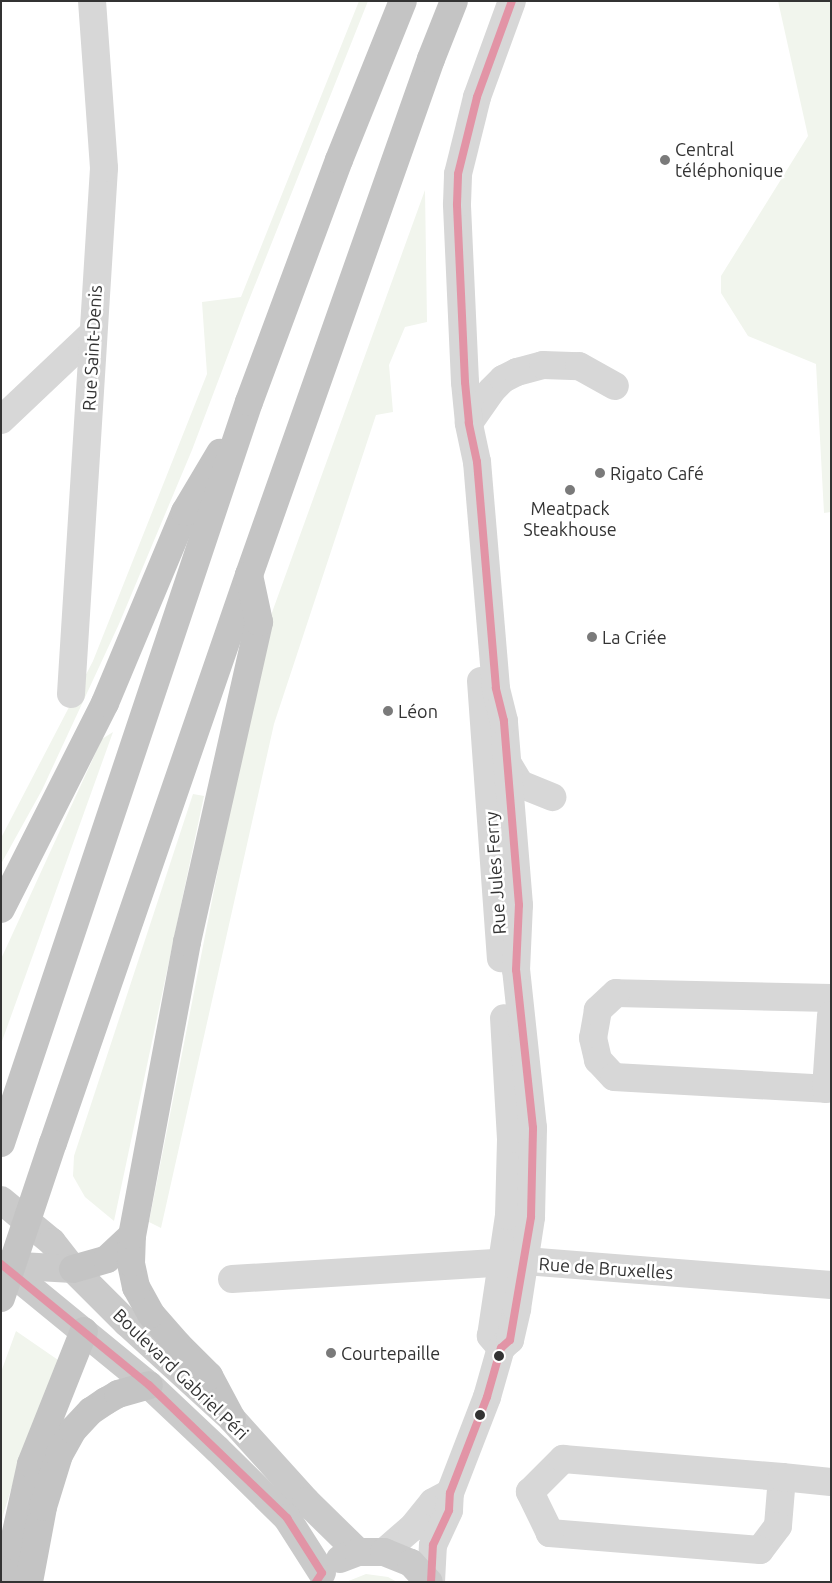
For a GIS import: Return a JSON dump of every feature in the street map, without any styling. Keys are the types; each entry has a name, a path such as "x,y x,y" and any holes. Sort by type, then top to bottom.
{"highway":[{"path":"1,1143 249,402 339,160 403,1"},
{"path":"1,1298 249,575 431,59 454,1"},
{"path":"3,909 105,703 185,512 249,402"},
{"path":"232,1419 209,1376 156,1320 139,1294 131,1263 132,1236 188,942 259,622 249,575"},
{"path":"73,1269 107,1259 132,1236"},
{"path":"9,1582 13,1546 31,1464 84,1331"},
{"path":"29,1582 43,1507 58,1455 73,1430 91,1411 106,1401 118,1394 149,1385"}],"main road":[{"name":"Boulevard Gabriel Péri","path":"1,1200 52,1242 73,1269 127,1323 232,1419 306,1501 371,1552"},
{"name":"Boulevard Gabriel Péri","path":"2,1265 149,1385 287,1518 319,1577"},
{"path":"2,1265 73,1269 84,1331"},
{"path":"319,1577 338,1560 371,1552 411,1563 430,1582"}],"street":[{"name":"Rue Saint-Denis","path":"71,694 87,464 92,334 104,168 92,1"},
{"name":"Rue Jules Ferry","path":"512,1 477,97 458,174 458,235 469,423 477,462 486,588 496,688 504,722 513,821 519,905 516,970 533,1128 531,1217 514,1262"},
{"path":"1,420 92,334"},
{"path":"469,423 491,391 503,379 517,372 543,365 579,366 615,386"},
{"name":"Rue Jules Ferry","path":"430,1582 433,1545 449,1510 450,1493 487,1397 501,1348 510,1340 514,1262 509,1216 511,1139 498,897 464,463 469,423"},
{"path":"508,764 520,784 553,797 517,806 513,821"},
{"path":"831,998 616,993 598,1010 593,1038 598,1060 614,1077 828,1090 831,1015"},
{"name":"Rue de Bruxelles","path":"232,1279 514,1262 831,1285"},
{"path":"782,1477 778,1526 760,1550 550,1533 530,1492 563,1459 782,1477 831,1482"},
{"path":"371,1552 412,1528 433,1502 450,1493"}],"shaded area":[{"path":"359,1 368,1 245,310 192,450 119,624 42,790 1,864 1,838 93,661 207,374 202,302 241,297"},
{"path":"778,1 831,1 831,512 824,513 816,364 748,336 721,293 721,276 808,136"},
{"path":"425,190 427,322 405,327 389,365 393,412 376,415 274,724 161,1228 149,1222 251,701 270,618"},
{"path":"113,732 1,1044 1,959 102,739"},
{"path":"193,794 204,796 114,1221 85,1197 73,1176 74,1156"},
{"path":"16,1331 61,1362 26,1442 3,1515 1,1529 1,1372"},
{"path":"366,1574 388,1577 397,1582 346,1582"}],"transit line":[{"path":"431,1582 433,1545 449,1510 450,1493 487,1397 501,1348 510,1340 531,1217 533,1128 516,970 519,905 504,721 496,688 477,462 469,423 465,382 457,204 458,174 477,97 512,1"},
{"path":"1,1264 149,1385 287,1518 322,1573 316,1582"}],"place":[{"name":"Central téléphonique","path":"665,160"},
{"name":"Rigato Café","path":"600,473"},
{"name":"Meatpack Steakhouse","path":"570,490"},
{"name":"La Criée","path":"592,637"},
{"name":"Léon","path":"388,711"},
{"name":"Courtepaille","path":"331,1353"}]}
